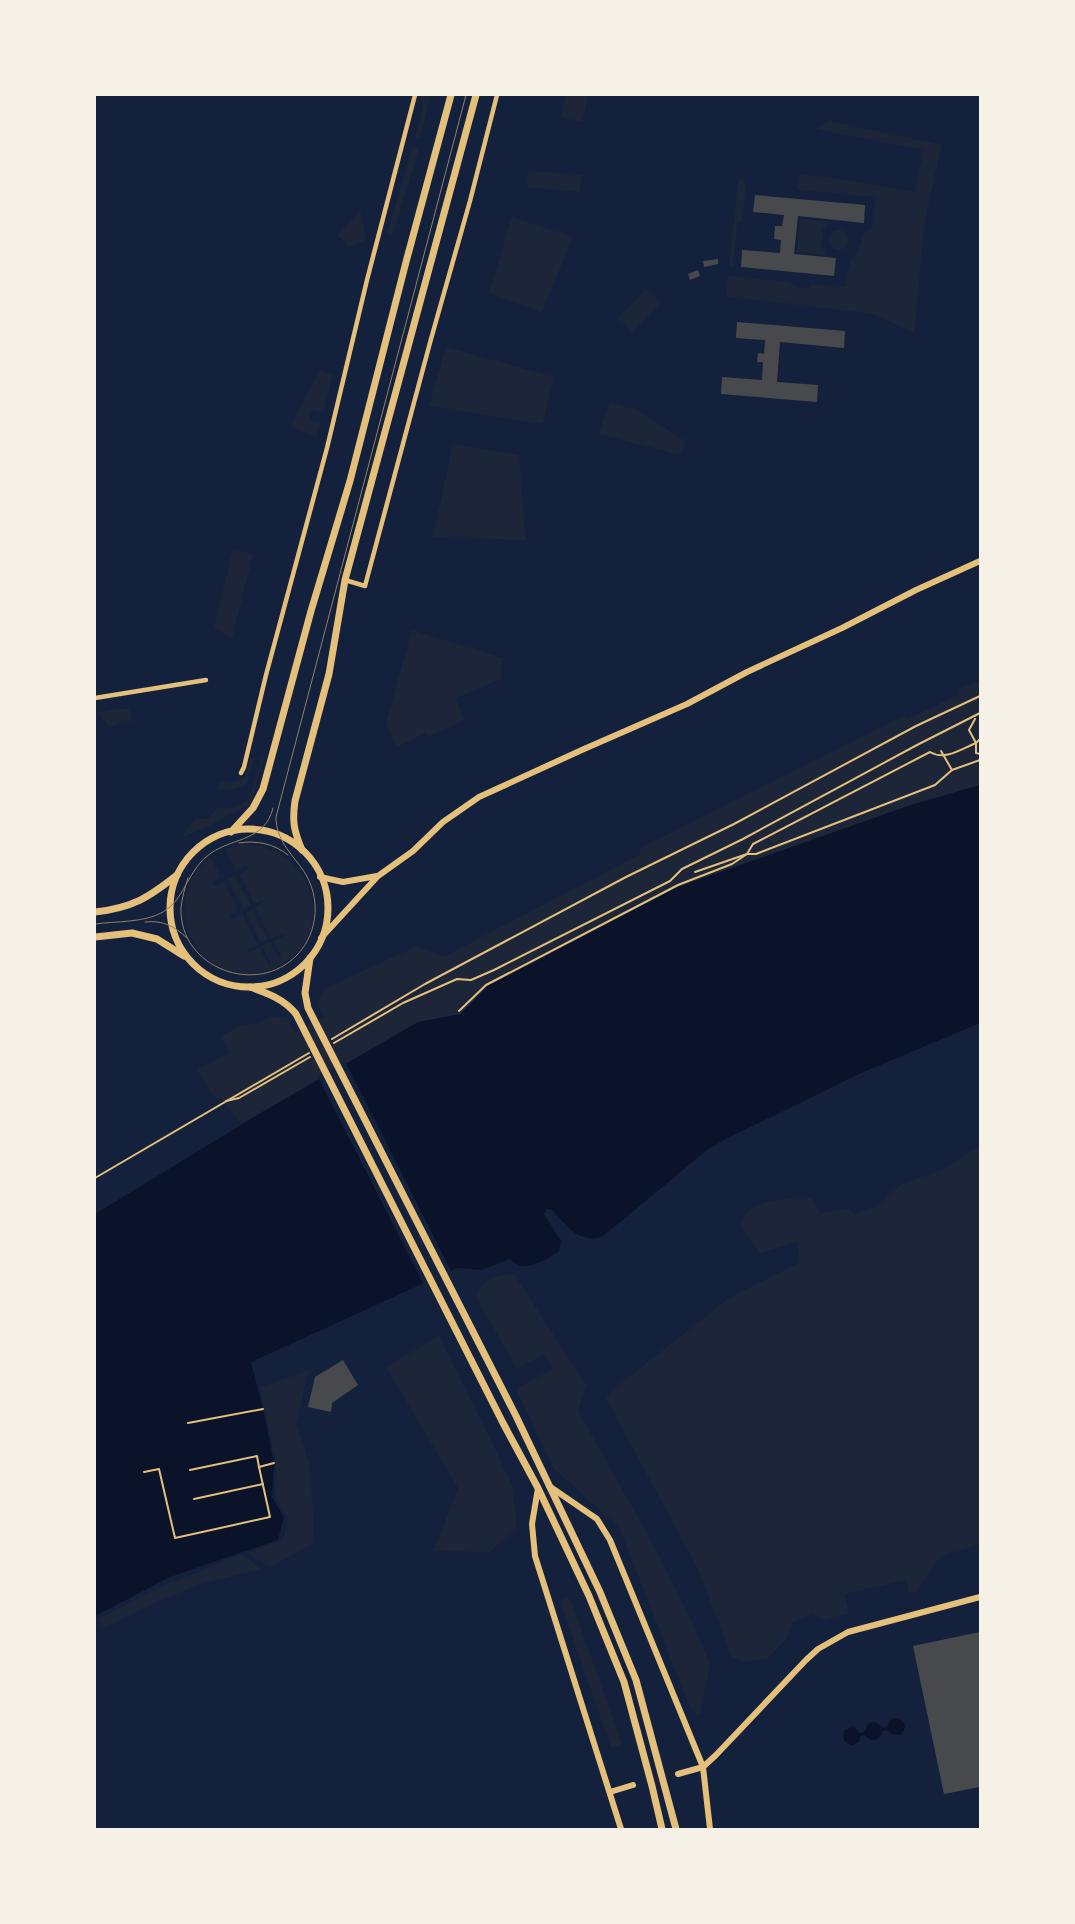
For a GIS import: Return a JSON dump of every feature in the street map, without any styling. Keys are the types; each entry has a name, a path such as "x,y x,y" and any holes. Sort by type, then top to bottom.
{"highway":[{"path":"231,832 253,808 263,789 311,611 350,481 451,95"},
{"path":"250,987 277,982 289,976 310,958 321,938 326,921 327,903 320,877 302,850 294,832 295,801 329,674 345,580 476,95"},
{"path":"302,850 269,832 256,830 231,832 206,842 194,851 177,875 171,896 170,918 176,939 194,966 216,980 268,993 289,1005 296,1014 503,1423 538,1488 589,1596 624,1682 662,1829"},
{"path":"95,912 118,910 137,903 156,892 177,875"},
{"path":"95,936 132,933 157,939 187,957"},
{"path":"310,958 305,993 308,1008 516,1416 600,1592 636,1680 676,1829"}],"main road":[{"path":"321,938 378,876 413,851 443,822 479,797 584,748 687,704 747,672 842,628 980,560"},
{"path":"320,877 343,882 378,876"},
{"path":"548,1486 597,1519 606,1532 703,1767 710,1829"},
{"path":"538,1488 532,1524 535,1556 621,1829"},
{"path":"678,1774 703,1767 818,1649 848,1632 980,1597"},
{"path":"610,1792 633,1785"}],"street":[{"path":"241,774 327,448 367,280 415,95"},
{"path":"345,580 366,586 498,95"},
{"path":"95,698 206,680"}],"path":[{"path":"425,984 904,733 980,696"},
{"path":"328,1046 403,1003 457,979 471,980 494,970 670,881 682,869 743,839 980,713"},
{"path":"975,720 970,730 976,743 976,752 980,754"},
{"path":"458,1011 486,985 678,885 732,864 747,854 753,844 930,752 936,756 944,756 976,743 980,739 980,733"},
{"path":"942,751 952,770"},
{"path":"695,872 747,854 756,854 935,785 952,770 980,760"},
{"path":"95,1178 216,1106 239,1098 311,1056"},
{"path":"188,1423 263,1409"},
{"path":"144,1472 159,1469 175,1538 270,1516 257,1456 190,1470"},
{"path":"259,1467 274,1464"},
{"path":"194,1498 262,1484"}],"shaded area":[{"path":"421,95 431,95 420,138 415,137 423,107"},
{"path":"566,95 588,95 582,122 560,117"},
{"path":"829,121 942,145 925,219 914,333 873,314 726,296 728,276 790,282 794,287 807,289 812,284 845,287 850,259 858,252 864,232 872,227 876,197 797,190 798,174 915,192 923,150 816,129"},
{"path":"413,146 419,148 393,234 387,233"},
{"path":"528,171 582,175 580,192 527,187"},
{"path":"743,178 746,184 742,221 737,223 733,266 729,266 738,181"},
{"path":"360,210 366,240 348,247 338,235"},
{"path":"512,217 573,237 542,312 489,293"},
{"path":"800,219 830,222 823,228 821,247 827,255 797,252"},
{"path":"839,230 846,233 849,240 846,247 839,250 832,247 829,240 832,233"},
{"path":"646,289 661,303 632,332 617,318"},
{"path":"446,347 554,377 543,424 429,406"},
{"path":"320,370 333,374 323,413 312,410 309,420 320,422 316,437 290,426"},
{"path":"610,402 639,411 685,441 681,455 598,434"},
{"path":"453,444 519,455 526,540 433,537"},
{"path":"233,549 253,554 232,638 214,628"},
{"path":"412,630 502,658 501,679 456,698 464,720 428,737 426,733 397,747 386,723"},
{"path":"980,681 980,785 911,805 678,887 489,986 461,1014 418,1022 241,1124 222,1099 213,1096 197,1070 229,1053 221,1036 241,1025 258,1023 273,1016 287,1018 295,1033 324,1017 318,1004 324,989 417,946 443,957 639,855 641,848 905,715 907,719 960,694 958,689"},
{"path":"115,709 129,709 132,721 122,722 110,728 98,713"},
{"path":"264,756 250,804 209,826 181,838 195,819 207,819 218,807 229,808 238,806 245,801 253,786 261,758"},
{"path":"251,758 255,759 246,785 229,790 216,789 221,781 234,782 244,778"},
{"path":"980,785 980,1023 859,1074 726,1139 707,1150 602,1237 586,1238 579,1235 568,1227 552,1210 547,1209 544,1214 561,1241 559,1251 546,1259 525,1266 517,1265 510,1259 482,1270 457,1268 251,1362 274,1463 272,1497 284,1517 278,1540 170,1577 95,1616 95,1214 254,1117 418,1022 461,1014 488,986 678,887 911,805"},
{"path":"244,844 270,849 290,861 304,877 312,897 313,918 307,938 293,956 272,969 247,974 225,970 207,959 193,942 186,922 185,900 193,877 210,856 221,877 212,882 214,886 224,882 238,910 230,915 232,919 242,914 258,945 247,951 247,953 260,948 269,965 271,964 262,946 270,942 279,959 282,958 274,941 284,936 284,934 271,939 255,907 264,902 263,900 254,904 239,874 249,869 247,865 236,870 225,849"},
{"path":"235,875 251,905 243,909 228,879"},
{"path":"253,910 268,939 261,943 246,913"},
{"path":"980,1145 980,1544 940,1557 917,1591 908,1593 906,1580 844,1594 849,1613 824,1620 812,1613 792,1623 786,1639 767,1659 746,1662 732,1657 698,1569 606,1398 611,1391 729,1298 799,1263 797,1242 760,1253 740,1224 745,1215 752,1209 770,1201 811,1198 820,1213 849,1208 855,1214 875,1207 902,1184 944,1169"},
{"path":"514,1274 586,1385 578,1411 652,1542 692,1622 710,1664 700,1715 691,1710 619,1527 554,1469 516,1389 554,1368 544,1354 517,1369 475,1295 487,1281"},
{"path":"439,1336 512,1485 517,1527 491,1551 487,1552 434,1551 458,1488 386,1367"},
{"path":"309,1370 296,1423 309,1463 314,1521 313,1544 270,1567 247,1553 283,1540 288,1518 275,1497 276,1463 260,1387"},
{"path":"242,1554 261,1569 198,1585 101,1629 99,1618 166,1585"},
{"path":"565,1596 571,1601 622,1744 611,1748 561,1603"},
{"path":"896,1718 905,1725 903,1733 900,1735 891,1734 887,1730 883,1731 880,1737 875,1740 867,1738 865,1735 861,1736 859,1742 850,1745 844,1740 843,1734 846,1729 854,1727 860,1733 864,1732 868,1724 872,1722 878,1723 883,1728 887,1727 891,1719"}],"pier":[{"path":"345,1061 452,1273 424,1285 318,1077"}],"building":[{"path":"755,195 865,205 864,223 798,216 794,254 836,258 834,276 741,267 742,250 780,253 781,240 774,239 775,226 782,226 784,215 753,212"},
{"path":"718,259 718,264 704,267 703,261"},
{"path":"698,270 700,276 690,280 688,274"},
{"path":"737,322 845,331 844,348 780,342 777,382 818,385 817,402 721,394 722,377 762,380 763,362 757,362 758,353 764,354 765,340 736,338"},
{"path":"343,1360 358,1385 332,1403 331,1412 308,1407 315,1377"},
{"path":"980,1632 980,1787 944,1794 913,1646"}],"tram line":[{"path":"188,878 181,908 184,929 193,947 206,960 223,970 242,974 262,974 280,968 297,955 310,936 315,914 313,891 303,870 281,839 276,817 466,95"},
{"path":"95,924 139,920 163,912 177,900 203,859 220,848 256,833 269,819 273,808"},
{"path":"239,843 265,844 277,848 288,855"},
{"path":"145,922 157,922 168,925 187,938"}]}
